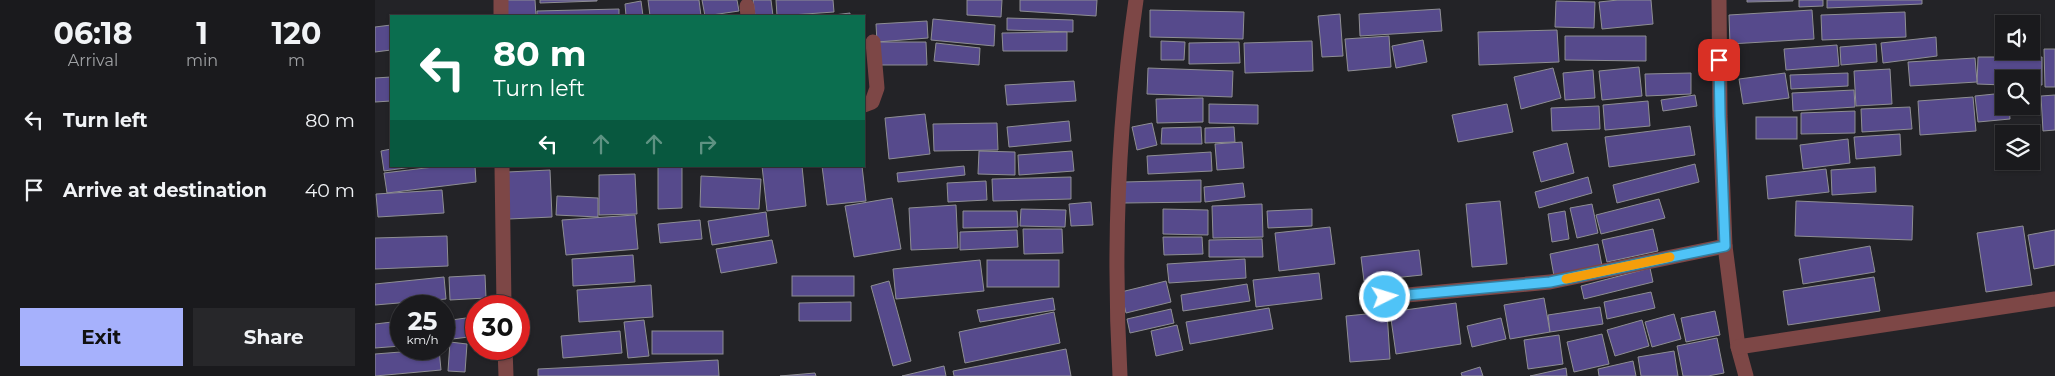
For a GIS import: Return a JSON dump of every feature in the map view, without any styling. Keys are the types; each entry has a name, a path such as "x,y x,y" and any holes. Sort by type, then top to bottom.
{"street":[{"path":"501,0 501,15"},
{"path":"1120,376 1119,175 1128,52 1136,0"},
{"path":"1719,0 1720,116 1725,246 1738,347 1745,376"},
{"path":"865,105 871,102 877,88 873,42"},
{"path":"502,167 504,295"},
{"path":"1385,297 1550,282 1725,246"},
{"path":"1738,347 2055,299"},
{"path":"505,360 506,376"}],"building":[{"path":"504,0 535,0 536,15 505,15"},
{"path":"540,0 597,0 597,1 540,3"},
{"path":"648,0 699,0 701,15 650,15"},
{"path":"702,0 737,0 739,11 705,15"},
{"path":"753,0 771,0 773,15 755,15"},
{"path":"776,0 833,0 834,12 777,15"},
{"path":"967,0 1002,0 1001,17 967,15"},
{"path":"1020,0 1097,0 1096,16 1020,11"},
{"path":"1651,0 1653,24 1602,29 1599,2"},
{"path":"1747,0 1793,0 1793,1 1747,2"},
{"path":"1799,0 1823,0 1823,6 1799,7"},
{"path":"1827,0 1922,0 1922,4 1827,8"},
{"path":"641,1 643,15 626,15 625,4"},
{"path":"1556,1 1595,2 1594,28 1555,27"},
{"path":"619,9 619,15 537,15 537,11"},
{"path":"1440,9 1442,31 1360,36 1359,14"},
{"path":"1150,10 1244,12 1243,39 1150,37"},
{"path":"1812,10 1814,39 1730,44 1729,15"},
{"path":"1905,12 1906,37 1822,40 1821,15"},
{"path":"850,13 850,15 834,15"},
{"path":"1340,14 1343,56 1322,57 1318,16"},
{"path":"1007,18 1073,20 1073,32 1007,30"},
{"path":"933,19 995,25 994,46 931,40"},
{"path":"927,21 928,38 877,42 876,24"},
{"path":"390,25 390,50 375,52 375,27"},
{"path":"1557,30 1559,62 1479,65 1478,32"},
{"path":"1067,32 1067,51 1003,51 1002,33"},
{"path":"1389,36 1391,67 1348,71 1345,39"},
{"path":"1565,36 1646,36 1646,61 1565,60"},
{"path":"1936,37 1937,56 1883,63 1881,43"},
{"path":"1423,40 1427,62 1396,68 1392,46"},
{"path":"1161,41 1185,42 1184,60 1161,60"},
{"path":"1312,41 1313,71 1245,73 1244,43"},
{"path":"877,42 926,42 927,65 877,65"},
{"path":"1239,42 1240,63 1189,64 1189,43"},
{"path":"936,43 980,48 979,65 934,61"},
{"path":"1876,44 1877,62 1841,65 1840,47"},
{"path":"1837,45 1839,66 1786,70 1784,49"},
{"path":"2044,49 2055,49 2055,87 2045,87"},
{"path":"1978,57 1995,57 1995,60 2040,60 2040,57 2042,57 2042,85 2040,85 2040,70 1995,70 1995,85 1977,84"},
{"path":"1975,58 1977,82 1910,86 1908,62"},
{"path":"1639,67 1642,96 1602,100 1599,71"},
{"path":"1148,68 1233,71 1232,97 1147,94"},
{"path":"1553,68 1561,98 1521,109 1514,77"},
{"path":"1890,69 1892,104 1856,106 1854,71"},
{"path":"1593,70 1595,98 1565,100 1563,73"},
{"path":"1691,73 1691,94 1646,96 1645,74"},
{"path":"1785,73 1789,98 1743,104 1739,79"},
{"path":"1848,73 1848,86 1791,89 1790,75"},
{"path":"390,77 390,101 375,102 375,78"},
{"path":"1074,81 1076,101 1007,105 1005,85"},
{"path":"1854,90 1855,107 1793,111 1792,93"},
{"path":"1995,94 1995,115 2010,115 2010,119 1978,122 1975,96"},
{"path":"1695,95 1697,106 1663,111 1661,100"},
{"path":"2055,95 2055,130 2043,131 2041,96"},
{"path":"1973,97 1976,131 1920,135 1918,101"},
{"path":"1203,98 1203,122 1157,123 1156,99"},
{"path":"1648,101 1650,126 1605,130 1603,105"},
{"path":"1209,104 1258,105 1258,124 1209,123"},
{"path":"1507,104 1513,132 1458,142 1452,115"},
{"path":"1599,106 1600,129 1552,131 1551,108"},
{"path":"1910,107 1912,129 1862,132 1861,109"},
{"path":"1855,111 1855,133 1801,134 1801,113"},
{"path":"925,114 930,154 889,159 885,118"},
{"path":"1756,117 1797,117 1797,139 1756,139"},
{"path":"1069,121 1071,141 1009,147 1007,127"},
{"path":"997,123 998,150 934,151 933,124"},
{"path":"1152,123 1157,145 1137,150 1132,127"},
{"path":"1690,126 1695,155 1609,167 1605,137"},
{"path":"1201,127 1202,144 1161,144 1162,128"},
{"path":"1234,127 1235,142 1205,143 1205,128"},
{"path":"1900,134 1901,155 1856,159 1854,137"},
{"path":"1848,139 1850,163 1803,169 1800,145"},
{"path":"1242,142 1244,168 1217,170 1215,144"},
{"path":"1567,143 1574,173 1541,182 1533,152"},
{"path":"390,149 390,167 412,167 384,171 381,151"},
{"path":"979,151 1015,152 1015,175 978,174"},
{"path":"1072,151 1074,171 1019,175 1018,155"},
{"path":"1211,152 1212,171 1148,174 1147,156"},
{"path":"1695,164 1699,182 1617,203 1613,185"},
{"path":"964,166 965,175 898,182 897,173"},
{"path":"434,167 475,167 476,182 387,193 384,173"},
{"path":"658,167 682,167 682,208 658,209"},
{"path":"762,167 802,167 806,206 767,211"},
{"path":"822,167 862,167 866,201 827,205"},
{"path":"1875,167 1876,192 1832,195 1831,170"},
{"path":"1826,169 1829,192 1768,199 1766,176"},
{"path":"550,170 552,217 509,219 507,172"},
{"path":"635,174 637,214 599,215 599,175"},
{"path":"701,176 761,179 759,209 700,207"},
{"path":"1071,177 1071,199 993,201 992,179"},
{"path":"1588,177 1592,193 1539,208 1535,192"},
{"path":"1201,180 1201,202 1124,203 1124,182"},
{"path":"986,181 987,200 948,202 947,183"},
{"path":"1243,183 1245,197 1205,202 1204,187"},
{"path":"442,190 444,213 378,217 376,194"},
{"path":"557,196 598,198 598,217 556,215"},
{"path":"892,198 901,249 854,257 845,206"},
{"path":"1659,199 1665,218 1601,234 1596,215"},
{"path":"1500,201 1507,264 1472,267 1466,204"},
{"path":"1796,201 1913,206 1912,240 1795,236"},
{"path":"1091,202 1093,225 1071,226 1069,204"},
{"path":"1262,204 1263,237 1213,238 1212,206"},
{"path":"1592,204 1598,233 1577,238 1570,208"},
{"path":"956,205 958,248 911,250 909,208"},
{"path":"1021,209 1066,210 1065,227 1020,226"},
{"path":"1163,209 1208,210 1208,235 1163,234"},
{"path":"1312,209 1312,226 1268,228 1267,211"},
{"path":"963,211 1017,211 1018,227 963,228"},
{"path":"1565,211 1569,239 1552,242 1548,214"},
{"path":"766,212 769,236 712,245 708,221"},
{"path":"635,215 638,249 566,255 562,220"},
{"path":"700,220 702,239 660,243 658,224"},
{"path":"2023,226 2032,285 1986,292 1977,233"},
{"path":"1330,227 1335,264 1279,271 1275,233"},
{"path":"1023,229 1062,229 1063,253 1024,254"},
{"path":"1653,229 1658,251 1607,262 1602,240"},
{"path":"1017,230 1018,247 960,250 960,232"},
{"path":"2055,230 2055,265 2034,269 2028,235"},
{"path":"447,236 448,266 375,269 375,238"},
{"path":"1163,237 1202,237 1203,254 1164,255"},
{"path":"1262,239 1263,257 1209,257 1209,240"},
{"path":"772,240 777,263 721,273 716,249"},
{"path":"1598,244 1602,266 1554,276 1550,254"},
{"path":"1870,246 1875,272 1803,284 1799,259"},
{"path":"1419,250 1422,275 1364,281 1361,257"},
{"path":"633,255 635,282 573,286 572,259"},
{"path":"1245,259 1246,278 1169,283 1167,264"},
{"path":"980,260 984,291 896,299 893,269"},
{"path":"987,260 1059,260 1059,287 987,287"},
{"path":"1650,268 1653,282 1584,299 1581,286"},
{"path":"1319,273 1322,299 1256,307 1253,280"},
{"path":"485,275 486,295 465,295 465,299 455,300 455,295 450,295 449,277"},
{"path":"792,276 854,276 854,296 792,296"},
{"path":"444,277 446,295 390,295 390,304 375,305 375,284"},
{"path":"1874,277 1880,311 1788,325 1783,291"},
{"path":"889,281 911,361 893,366 871,286"},
{"path":"1166,281 1171,302 1126,313 1121,292"},
{"path":"1247,284 1250,301 1183,311 1181,295"},
{"path":"651,285 653,317 579,322 577,290"},
{"path":"1651,292 1655,308 1607,319 1604,302"},
{"path":"1053,298 1055,310 980,322 977,310"},
{"path":"1544,298 1550,332 1510,339 1504,305"},
{"path":"851,302 851,321 799,321 799,303"},
{"path":"1456,303 1461,344 1396,354 1390,312"},
{"path":"1600,307 1603,324 1550,332 1548,315"},
{"path":"1269,308 1273,329 1190,344 1186,322"},
{"path":"1171,309 1174,323 1130,333 1127,319"},
{"path":"1715,311 1720,335 1686,342 1681,318"},
{"path":"1054,312 1060,343 965,363 959,332"},
{"path":"1387,312 1390,359 1350,362 1346,316"},
{"path":"1674,314 1681,339 1652,347 1645,322"},
{"path":"465,318 465,337 455,339 455,320"},
{"path":"1501,318 1506,339 1472,347 1467,326"},
{"path":"644,320 649,356 628,358 624,322"},
{"path":"1642,320 1649,346 1615,356 1607,330"},
{"path":"390,322 390,347 375,348 375,324"},
{"path":"1177,325 1183,350 1156,356 1151,331"},
{"path":"620,331 622,353 563,358 561,336"},
{"path":"652,331 723,331 723,354 652,354"},
{"path":"1602,334 1609,364 1574,372 1567,342"},
{"path":"1559,335 1563,364 1528,369 1524,340"},
{"path":"1717,338 1724,373 1708,376 1683,376 1677,346"},
{"path":"455,343 465,344 465,372 448,371 449,360 455,360"},
{"path":"1066,349 1071,376 954,376 953,371"},
{"path":"1674,351 1678,376 1641,376 1638,357"},
{"path":"390,353 390,360 440,360 441,370 375,376 375,354"},
{"path":"718,360 719,376 538,376 538,369"},
{"path":"1633,361 1636,376 1599,376 1598,369"},
{"path":"944,366 946,376 902,376"},
{"path":"1480,367 1483,376 1462,376 1461,373"},
{"path":"1566,368 1567,376 1530,376"},
{"path":"815,373 816,376 780,376"}],"slow traffic":[{"path":"1566,279 1670,257"}],"route":[{"path":"1385,297 1550,282 1725,246 1719,60"}]}
